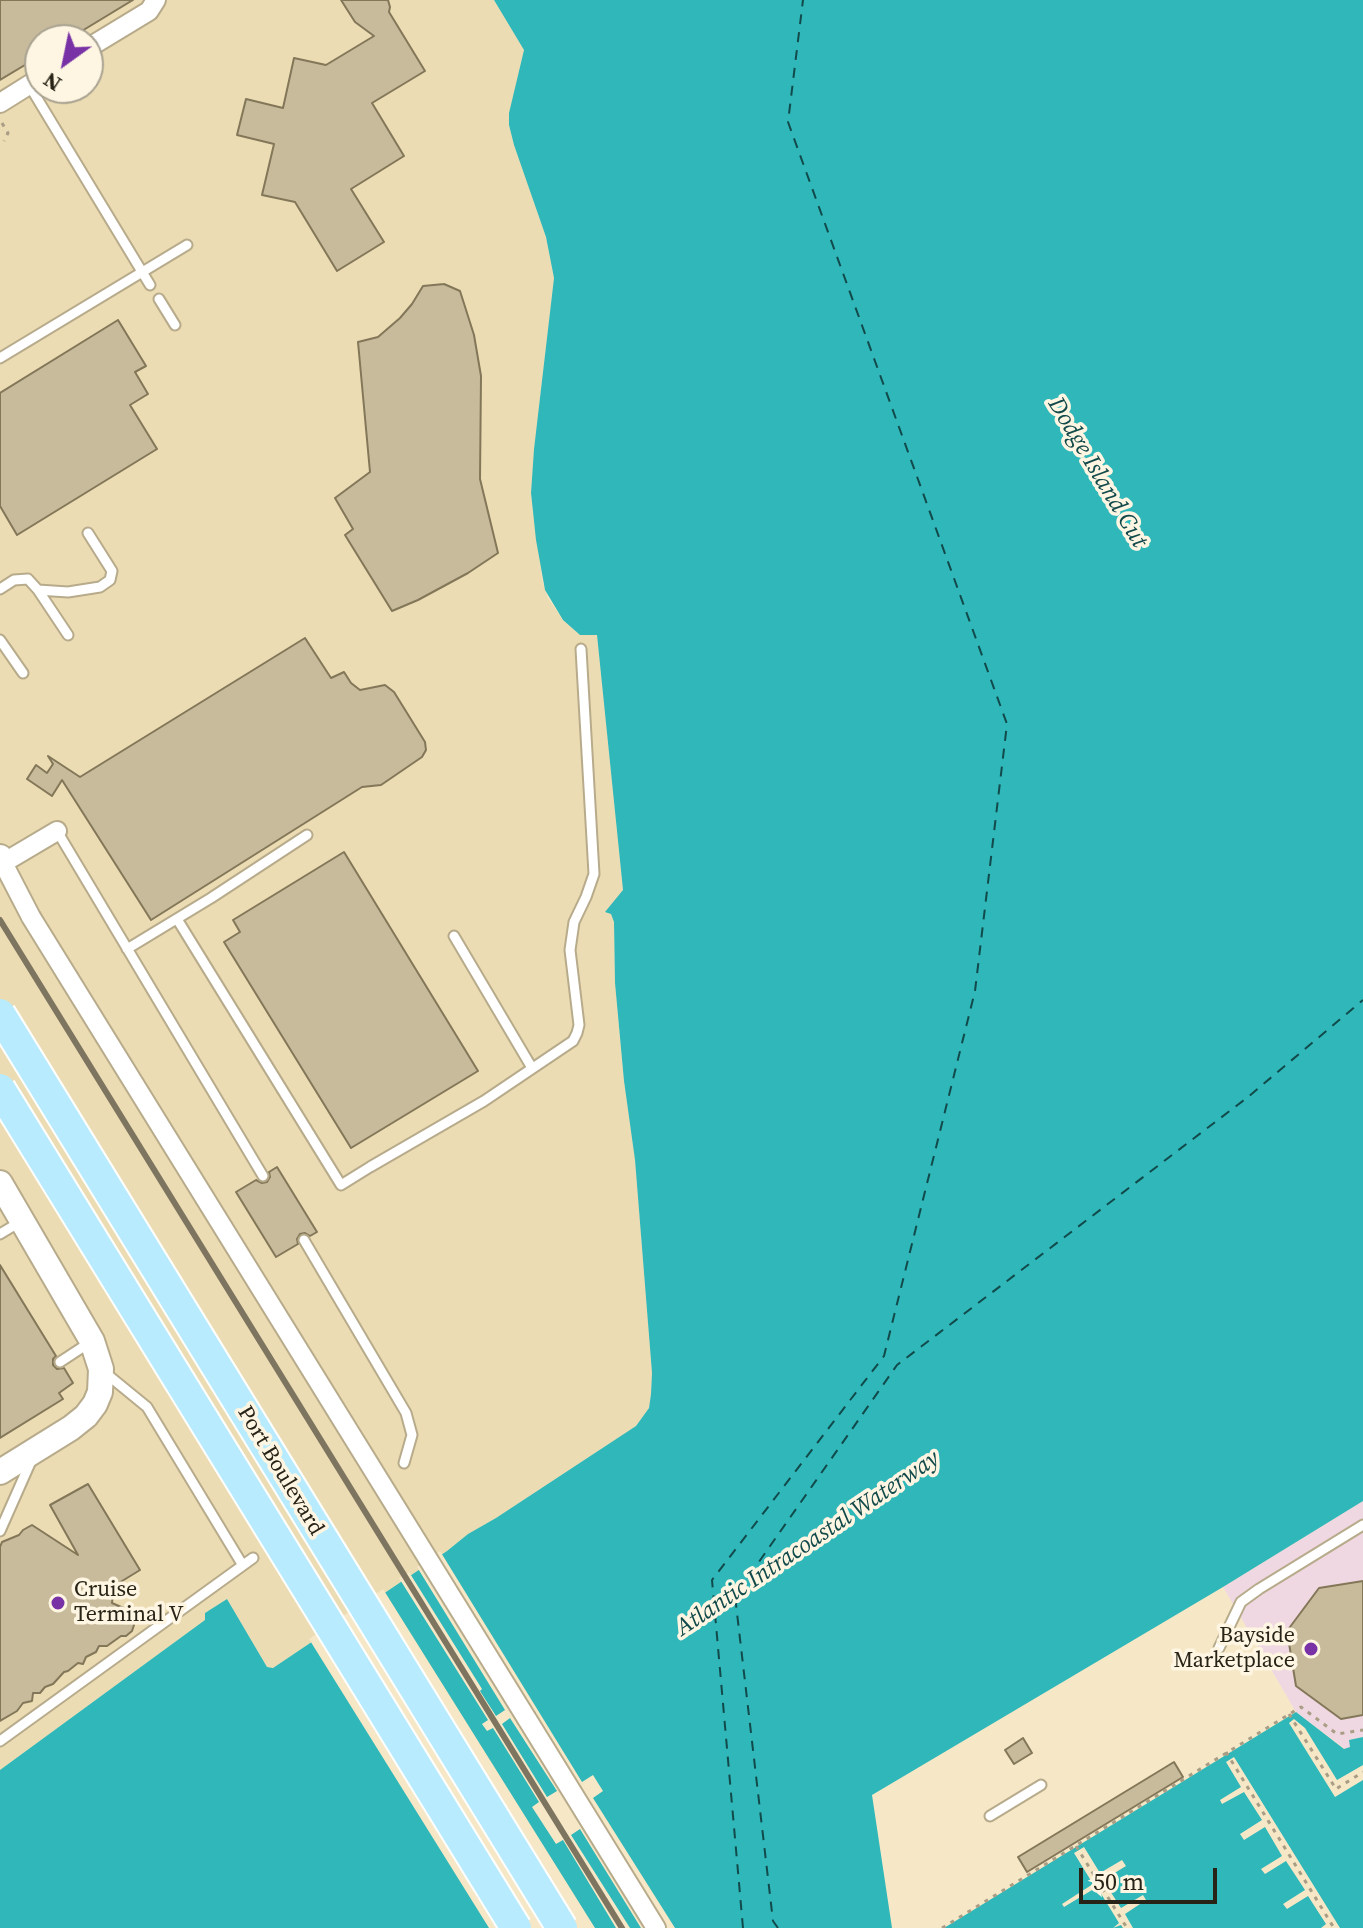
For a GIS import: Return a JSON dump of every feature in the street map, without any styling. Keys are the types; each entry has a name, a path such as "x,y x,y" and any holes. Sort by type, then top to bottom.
{"main road":[{"name":"Port Boulevard","path":"0,1014 562,1928"},
{"name":"Port Boulevard","path":"0,1089 516,1928"}],"street":[{"path":"104,38 149,11 156,0"},
{"path":"0,103 24,88"},
{"path":"57,831 1,861 31,917 656,1928"},
{"path":"0,1183 92,1341 101,1369 100,1392 86,1416 0,1472"}],"lane":[{"path":"47,104 150,285"},
{"path":"0,358 187,245"},
{"path":"159,299 175,325"},
{"path":"38,590 68,592 100,587 110,580 112,571 88,533"},
{"path":"0,589 14,580 28,579 68,635"},
{"path":"0,640 23,673"},
{"path":"177,919 341,1185 484,1101 573,1041 579,1025 570,950 574,922 594,874 581,649"},
{"path":"57,831 263,1176"},
{"path":"127,949 307,835"},
{"path":"454,936 532,1068"},
{"path":"0,1234 23,1220"},
{"path":"304,1240 406,1413 412,1435 404,1463"},
{"path":"60,1362 92,1341"},
{"path":"101,1369 147,1407 242,1564"},
{"path":"0,1531 34,1451"},
{"path":"1219,1648 1241,1602 1363,1525"},
{"path":"0,1741 253,1558"},
{"path":"990,1816 1041,1785"}],"path":[{"path":"2,123 8,133 4,141"},
{"path":"942,1928 1301,1707 1337,1734 1363,1730"},
{"path":"1289,1714 1336,1789 1363,1772"},
{"path":"1226,1752 1334,1928"},
{"path":"1076,1845 1127,1928"}],"shaded area":[{"path":"0,0 494,0 524,50 509,125 546,237 554,278 531,494 543,583 548,598 563,620 580,635 597,635 623,891 611,914 652,1373 649,1408 636,1426 468,1534 273,1668 267,1667 227,1599 205,1613 205,1620 0,1770"},
{"name":"Bayside Marketplace","path":"1363,1501 1363,1737 1349,1740 1351,1748 1345,1749 1296,1712 1223,1587"}],"water":[{"path":"494,0 1363,0 1363,1501 872,1795 892,1928 0,1928 0,1770 205,1620 205,1613 227,1599 267,1667 273,1668 468,1534 636,1426 649,1408 652,1373 635,1160 615,983 614,922 611,914 605,912 623,890 597,635 580,635 563,620 545,590 536,540 531,493 534,449 554,278 546,237 509,125 524,50"},
{"path":"1296,1712 1344,1749 1350,1747 1349,1740 1363,1737 1363,1928 944,1928"}],"pier":[{"path":"440,1551 582,1782 593,1775 603,1791 593,1798 675,1928 641,1928 580,1829 571,1835 630,1928 616,1928 563,1840 556,1844 532,1807 539,1802 493,1728 487,1731 482,1724 488,1720 399,1578 409,1572 496,1716 505,1710 417,1567","holes":["510,1718 557,1791 547,1797 502,1724"]},
{"path":"383,1589 595,1928 489,1928 309,1639"},
{"path":"1294,1719 1305,1728 1337,1780 1363,1765 1363,1780 1335,1797 1289,1723"},
{"path":"1234,1757 1340,1928 1321,1928 1326,1924 1308,1896 1287,1909 1283,1904 1305,1890 1286,1861 1265,1874 1261,1869 1282,1856 1265,1827 1244,1840 1240,1834 1262,1820 1244,1792 1222,1804 1220,1800 1241,1787 1226,1762"},
{"path":"1084,1847 1100,1873 1122,1860 1126,1866 1103,1880 1121,1908 1143,1895 1146,1900 1125,1914 1133,1928 1123,1928 1121,1925 1113,1928 1119,1923 1097,1887 1064,1907 1062,1904 1093,1884 1074,1853"}],"building":[{"path":"0,0 133,0 93,24 24,24 24,66 0,80"},
{"path":"341,0 388,0 389,12 425,71 372,103 404,156 351,189 384,242 337,271 295,202 262,195 274,144 237,135 246,99 283,108 294,58 326,65 374,36 355,22"},
{"path":"444,284 460,291 474,335 481,376 480,479 498,553 468,573 392,611 345,535 353,529 335,498 370,472 358,342 378,337 400,318 423,286"},
{"path":"118,320 146,366 135,372 148,394 130,405 157,449 17,535 0,506 0,393"},
{"path":"305,638 331,678 344,672 360,690 385,685 394,692 425,742 426,750 422,757 381,785 362,787 151,920 62,780 52,796 27,779 36,765 47,773 53,764 48,756 80,777"},
{"path":"344,852 478,1071 351,1148 224,942 240,932 233,920"},
{"path":"277,1167 317,1232 310,1236 300,1234 298,1244 276,1257 236,1192 256,1180 267,1182 269,1172"},
{"path":"0,1265 56,1356 53,1365 57,1369 64,1368 73,1383 59,1393 63,1399 0,1438"},
{"name":"Cruise Terminal V","path":"88,1484 140,1570 114,1586 112,1603 128,1610 134,1625 132,1631 107,1646 99,1646 96,1652 86,1657 83,1664 78,1663 64,1672 40,1693 33,1693 32,1701 23,1703 17,1711 0,1721 0,1547 2,1542 32,1525 78,1555 50,1505"},
{"path":"1363,1581 1363,1715 1341,1719 1296,1686 1287,1631 1319,1588"},
{"path":"1023,1738 1032,1753 1014,1764 1005,1750"},
{"path":"1174,1762 1183,1777 1027,1872 1018,1857"}],"ferry route":[{"path":"743,1928 712,1580 884,1356 975,991 1007,724 788,122 803,0"},
{"path":"778,1928 773,1921 735,1596 897,1365 1248,1097 1363,1000"}],"railway":[{"path":"0,920 622,1928"}],"place":[{"name":"Cruise Terminal V","path":"58,1603"},
{"name":"Bayside Marketplace","path":"1311,1649"}],"water label":[{"name":"Dodge Island Cut","path":"1097,473"},
{"name":"Atlantic Intracoastal Waterway","path":"808,1544"}]}
